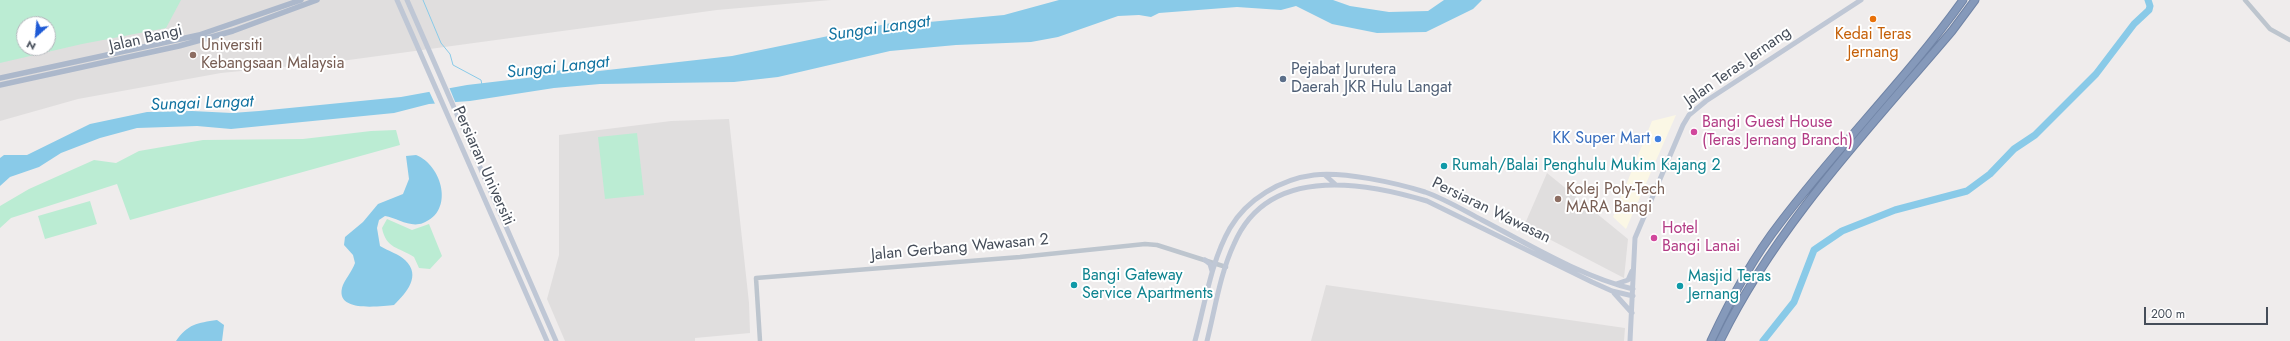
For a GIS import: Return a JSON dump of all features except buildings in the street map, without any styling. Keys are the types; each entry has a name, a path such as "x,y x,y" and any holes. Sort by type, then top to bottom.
{"highway":[{"path":"1711,341 1737,287 1779,224 1818,174 1861,127 1922,53 1963,0"},
{"path":"1720,341 1752,281 1786,230 1952,31 1975,0"}],"main road":[{"name":"Jalan Bangi","path":"0,78 199,35 301,0"},
{"name":"Jalan Bangi","path":"0,84 179,46 232,31 317,0"},
{"name":"Persiaran Universiti","path":"396,0 547,341"},
{"name":"Persiaran Universiti","path":"407,0 556,341"},
{"name":"Jalan Teras Jernang","path":"1630,341 1635,238 1673,147 1689,115 1706,101 1862,0"},
{"name":"Persiaran Wawasan","path":"1195,341 1219,253 1230,227 1241,213 1260,197 1292,180 1315,175 1389,183 1424,192 1451,203 1545,252 1614,284 1633,289"},
{"path":"1315,185 1325,175 1336,185"},
{"name":"Persiaran Wawasan","path":"1207,341 1226,267 1242,228 1254,214 1281,194 1315,185 1336,185 1403,194 1438,205 1530,253 1612,291 1633,296"},
{"path":"1438,205 1451,203 1454,211 1462,218"},
{"path":"1520,240 1530,253 1545,252"},
{"path":"1213,274 1212,267 1206,260 1219,253"},
{"path":"1614,284 1628,280 1634,262"},
{"path":"1612,291 1622,299 1632,313"}],"street":[{"path":"2245,0 2270,29 2290,40"},
{"name":"Jalan Gerbang Wawasan 2","path":"760,341 756,278 1026,256 1145,244 1157,245 1226,267"}],"shaded area":[{"name":"Universiti Kebangsaan Malaysia","path":"0,0 831,0 717,10 334,62 221,73 78,99 0,121"},
{"path":"1676,115 1626,229 1613,217 1652,121"},
{"path":"729,119 749,303 750,333 695,338 695,341 565,341 547,299 559,255 559,135 671,121"},
{"name":"Kolej Poly-Tech MARA Bangi","path":"1547,173 1628,239 1624,278 1524,226"},
{"path":"1326,285 1625,328 1624,341 1311,341"}],"green space":[{"path":"0,0 181,0 166,28 56,50 56,16 16,16 16,56 30,56 0,63"},
{"path":"396,130 400,145 130,220 117,184 11,218 0,228 0,206 29,189 94,160 116,163 139,151 203,140 303,139 371,131"},
{"path":"637,133 644,195 605,199 598,137"},
{"path":"90,201 97,224 45,239 38,216"},
{"path":"387,219 412,230 429,224 442,256 430,269 419,268 414,257 394,247 387,240 382,228"}],"water":[{"name":"Sungai Langat","path":"1059,0 1333,0 1350,6 1389,12 1428,11 1444,0 1482,0 1473,9 1426,32 1377,33 1332,24 1296,6 1281,10 1237,7 1159,13 1151,17 1139,15 1118,16 1058,37 1031,42 956,45 890,51 778,77 734,82 600,84 554,88 470,101 429,104 394,113 231,129 197,126 137,128 100,138 61,153 39,167 10,177 0,186 0,158 4,155 27,155 90,124 147,112 192,111 232,113 401,97 467,85 535,77 572,67 590,72 732,56 891,23 929,22 1004,15"},
{"path":"416,155 425,160 433,168 438,178 442,199 439,209 433,217 423,223 418,224 408,224 385,216 379,220 377,228 380,246 403,258 410,266 412,278 410,284 407,290 394,305 370,307 352,305 342,296 343,285 355,263 353,255 344,245 345,237 363,222 378,204 403,194 409,179 406,156"},
{"path":"217,320 224,325 222,341 176,341 180,335 194,325"}],"pier":[{"path":"449,87 456,104 436,106 429,91"}],"waterway":[{"path":"423,0 441,43 450,54 453,65 481,80 482,85"},
{"path":"1763,341 1794,302 1814,250 1842,231 1895,210 1967,191 1990,174 2014,149 2035,135 2096,74 2134,24 2149,10 2150,6 2148,0"}],"place":[{"name":"Kedai Teras Jernang","path":"1873,19"},
{"name":"Universiti Kebangsaan Malaysia","path":"193,55"},
{"name":"Pejabat Jurutera Daerah JKR Hulu Langat","path":"1283,79"},
{"name":"Bangi Guest House (Teras Jernang Branch)","path":"1694,132"},
{"name":"KK Super Mart","path":"1658,139"},
{"name":"Rumah/Balai Penghulu Mukim Kajang 2","path":"1444,166"},
{"name":"Kolej Poly-Tech MARA Bangi","path":"1558,199"},
{"name":"Hotel Bangi Lanai","path":"1654,238"},
{"name":"Bangi Gateway Service Apartments","path":"1074,285"},
{"name":"Masjid Teras Jernang","path":"1680,286"}]}
